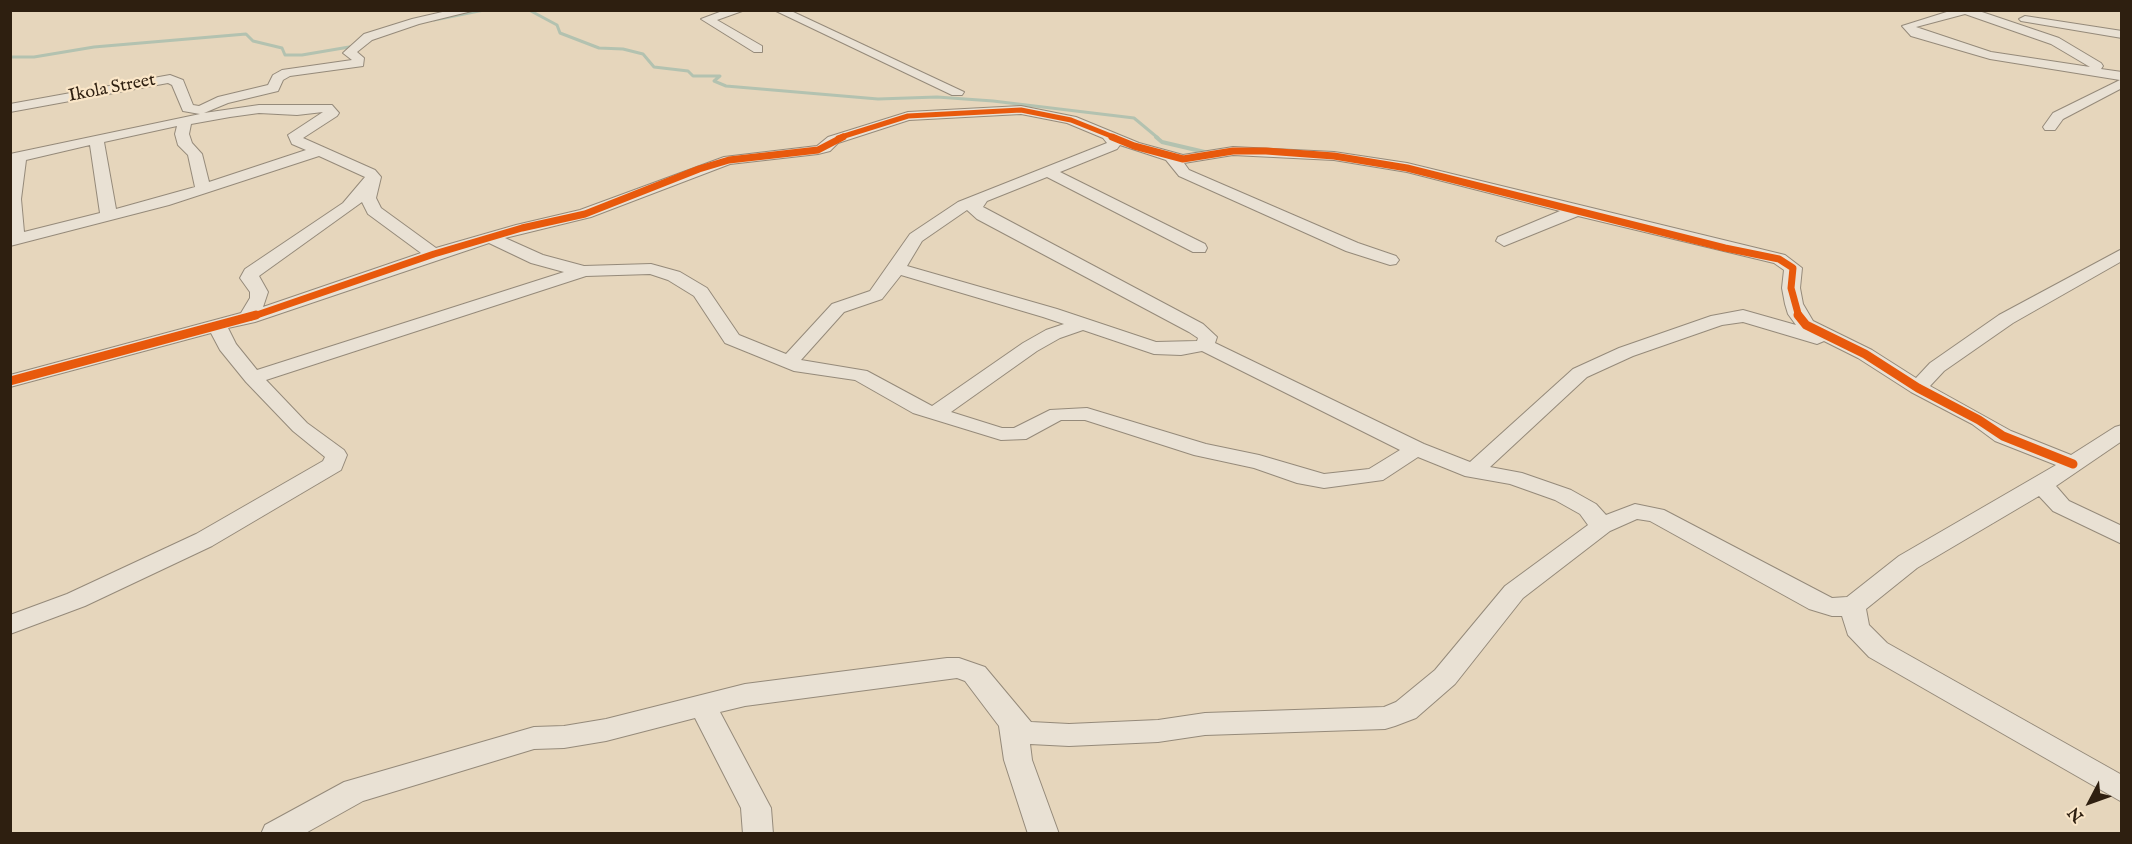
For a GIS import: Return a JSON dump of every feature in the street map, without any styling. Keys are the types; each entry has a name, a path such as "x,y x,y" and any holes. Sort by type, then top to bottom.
{"street":[{"name":"Ikola Street","path":"10,108 170,79 178,82 188,108 201,110 223,100 273,88 278,78 287,73 360,63 358,58 349,53 368,37 416,21 471,10"},
{"path":"740,10 707,19 758,49"},
{"path":"779,10 957,92"},
{"path":"1966,11 2055,41 2119,78"},
{"path":"2119,78 1990,55 1915,33 1908,26 1966,11 2121,35"},
{"path":"2050,127 2058,116 2119,78"},
{"path":"320,152 283,161 203,189 110,216 13,240 15,158 185,121 259,109 327,108 332,113 295,135 297,141 361,167 373,177 368,198 374,211 434,254"},
{"path":"10,381 248,318 489,237 585,214 699,169 729,160 825,148 833,140 908,116 1021,110 1071,120 1171,157 1193,158 1255,150 1334,156 1441,175 1575,211 1725,248 1764,254 1788,262 1794,272 1791,288 1797,314 1806,325 1846,344 2003,436 2073,464"},
{"path":"185,121 182,134 185,146 195,154 203,189"},
{"path":"789,363 834,311 876,295 889,280 916,238 964,205 1112,146 1114,143 1108,135"},
{"path":"96,140 110,216"},
{"path":"1171,157 1184,173 1352,247 1389,260"},
{"path":"1047,171 1199,248"},
{"path":"248,318 259,298 259,292 249,278 251,273 349,206 371,183"},
{"path":"977,201 974,208 983,216 1140,296 1196,328 1208,337 1204,345"},
{"path":"1504,241 1575,211"},
{"path":"489,237 537,259 584,271 651,269 688,282 701,292 725,333 732,339 801,367 860,375 890,394 934,414 1012,435 1051,416 1066,413 1088,414 1202,450 1259,462 1305,478 1324,481 1375,475 1416,449"},
{"path":"1918,388 1937,367 2006,319 2121,254"},
{"path":"895,268 1083,324 1154,348 1181,349 1204,345 1416,449 1473,471 1514,478 1563,495 1588,509 1602,526"},
{"path":"253,378 584,271"},
{"path":"1473,471 1580,373 1626,352 1718,320 1743,316 1763,320 1808,336 1846,344"},
{"path":"934,414 1030,347 1053,334 1083,324"},
{"path":"10,625 94,592 204,540 333,465 336,455 300,427 253,378 227,346 217,326"},
{"path":"276,834 354,791 534,738 564,737 606,730 745,695 959,668 975,674 1013,723 1025,733 1069,735 1158,731 1205,724 1385,718 1406,710 1445,677 1514,592 1602,526 1621,515 1645,511 1670,522 1818,603 1832,607 1853,606 1908,562 2042,485 2121,431"},
{"path":"2042,485 2061,506"},
{"path":"2020,497 2061,506 2121,536"},
{"path":"1853,606 1857,628 1878,650 2121,790"},
{"path":"702,705 756,808 758,834"},
{"path":"1013,723 1018,760 1044,834"}],"waterway":[{"path":"434,20 484,10"},
{"path":"529,10 557,25 560,33 599,48 623,49 643,54 654,67 688,71 693,76 720,76 714,81 726,86 878,99 937,97 993,101 1134,118 1158,138"},
{"path":"10,57 34,57 94,47 246,34 253,41 282,48 285,55 302,55 355,46"},
{"path":"1156,137 1162,142 1209,153"}],"cycle path":[{"path":"10,381 260,314 434,254 522,228 585,214 699,169 729,160 818,150 825,148 833,140 908,116 1021,110 1071,120 1134,146 1183,159 1233,151 1266,151 1334,156 1407,168 1725,248 1779,259 1793,268 1791,288 1794,304 1797,314 1806,325 1865,354 1918,388 1979,420 2003,436 2073,464"}]}
